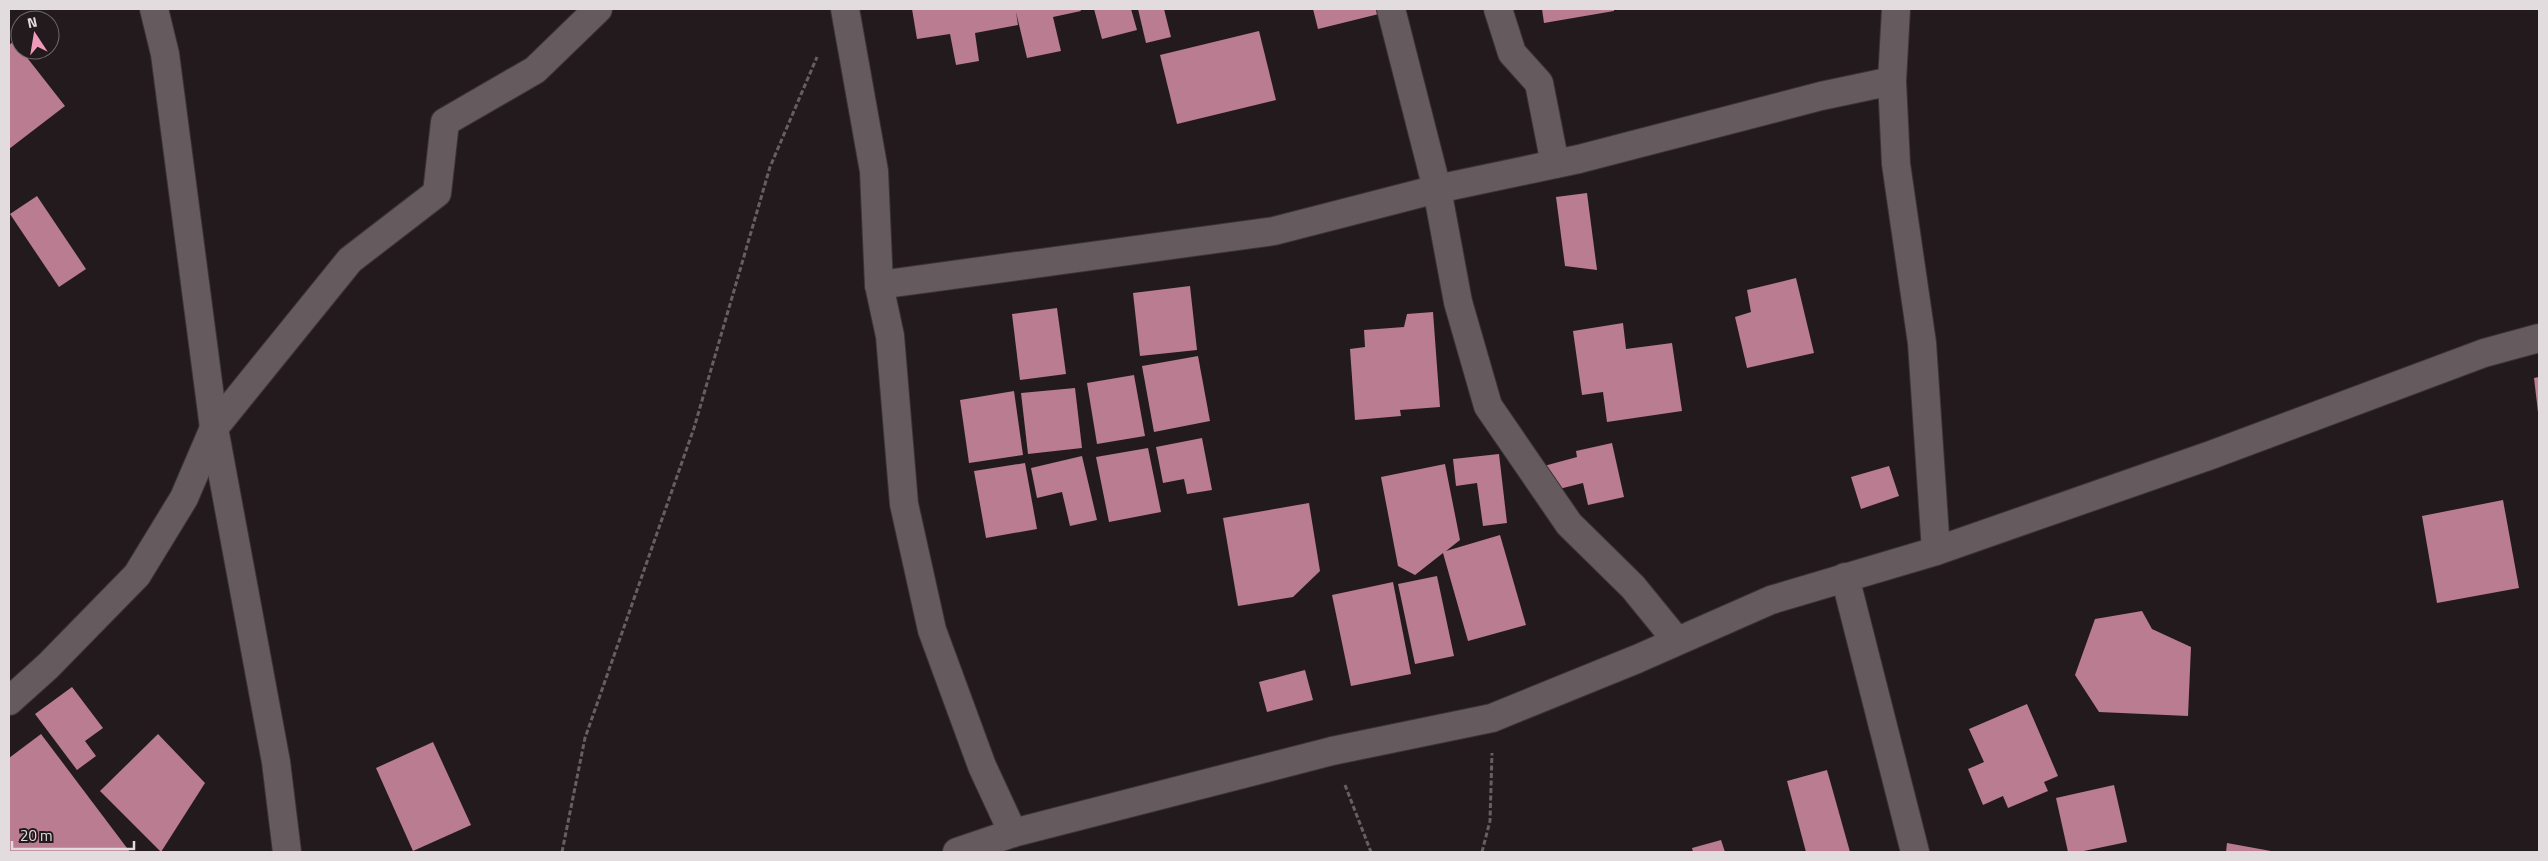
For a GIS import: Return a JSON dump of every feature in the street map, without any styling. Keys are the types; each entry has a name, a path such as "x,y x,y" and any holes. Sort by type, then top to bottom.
{"street":[{"path":"154,9 164,54 214,428 276,762 287,852"},
{"path":"9,701 48,666 137,575 184,498 214,428 350,260 437,193 445,122 535,70 598,9"},
{"path":"845,9 874,171 879,285 890,336 904,504 932,630 982,766 1014,833"},
{"path":"1391,9 1437,189 1458,302 1488,406 1569,524 1633,587 1677,641"},
{"path":"1498,9 1512,53 1539,83 1555,164"},
{"path":"1896,9 1892,81 1896,164 1922,343 1936,551"},
{"path":"879,285 1274,231 1437,189 1555,164 1892,81"},
{"path":"957,852 1014,833 1332,751 1492,718 1772,600 1936,551 2211,455 2484,352 2539,338"},
{"path":"1845,577 1915,852"}],"path":[{"path":"562,852 585,738 694,428 770,167 818,53"},
{"path":"1482,852 1490,821 1492,718"},
{"path":"1332,751 1372,852"}],"building":[{"path":"912,9 1080,9 1081,11 1053,17 1061,51 1027,58 1016,12 1018,25 975,33 979,61 956,65 950,34 917,39"},
{"path":"1094,9 1131,9 1137,30 1102,39"},
{"path":"1138,9 1164,9 1171,37 1146,43"},
{"path":"1313,9 1386,9 1387,12 1318,29"},
{"path":"1542,9 1614,9 1614,11 1544,23"},
{"path":"1259,31 1276,100 1177,124 1160,55"},
{"path":"9,45 10,60 29,60 65,106 9,149"},
{"path":"1587,193 1597,270 1565,266 1556,197"},
{"path":"37,196 86,269 59,287 10,214"},
{"path":"1796,278 1814,353 1747,368 1735,317 1751,312 1747,290"},
{"path":"1190,286 1197,350 1140,356 1133,293"},
{"path":"1057,308 1066,374 1020,380 1012,314"},
{"path":"1433,312 1440,407 1400,410 1401,416 1355,420 1350,349 1365,347 1364,330 1404,327 1407,314"},
{"path":"1623,323 1626,349 1672,343 1682,411 1607,422 1603,392 1582,395 1573,331"},
{"path":"1198,356 1210,421 1154,432 1142,366"},
{"path":"1134,375 1145,436 1097,444 1087,383"},
{"path":"2539,377 2539,412 2538,412 2534,378"},
{"path":"1075,388 1082,448 1028,454 1021,393"},
{"path":"1014,391 1023,455 969,463 960,400"},
{"path":"1202,438 1212,490 1187,494 1184,479 1163,483 1156,447"},
{"path":"1612,443 1624,497 1588,505 1583,483 1551,491 1544,466 1577,457 1576,451"},
{"path":"1148,448 1161,512 1109,522 1096,457"},
{"path":"1499,454 1507,523 1483,526 1477,483 1456,486 1453,459"},
{"path":"1082,456 1097,520 1070,526 1062,492 1037,498 1031,468"},
{"path":"1025,463 1037,529 986,538 974,471"},
{"path":"1445,464 1460,540 1446,551 1500,535 1526,625 1468,641 1443,553 1415,575 1398,566 1381,477"},
{"path":"1889,466 1899,496 1861,509 1851,477"},
{"path":"2503,500 2519,588 2437,603 2422,516"},
{"path":"1309,503 1320,571 1293,597 1238,606 1223,518"},
{"path":"1437,576 1454,656 1415,664 1398,584"},
{"path":"1393,582 1411,674 1351,686 1332,595"},
{"path":"2142,611 2152,629 2191,647 2188,716 2099,712 2075,675 2095,619"},
{"path":"1305,670 1313,700 1267,712 1259,682"},
{"path":"72,687 103,728 85,741 96,756 77,770 35,714"},
{"path":"2027,704 2058,776 2044,782 2048,791 2008,808 2003,796 1983,805 1968,769 1984,762 1969,729"},
{"path":"41,734 130,852 9,852 9,758"},
{"path":"158,734 205,783 161,852 100,791"},
{"path":"433,742 471,825 413,851 376,768"},
{"path":"1827,770 1850,852 1806,852 1787,781"},
{"path":"2114,785 2127,842 2079,852 2068,852 2056,798"},
{"path":"1721,840 1725,852 1693,852 1692,848"},
{"path":"2227,843 2271,851 2271,852 2226,852"}]}
